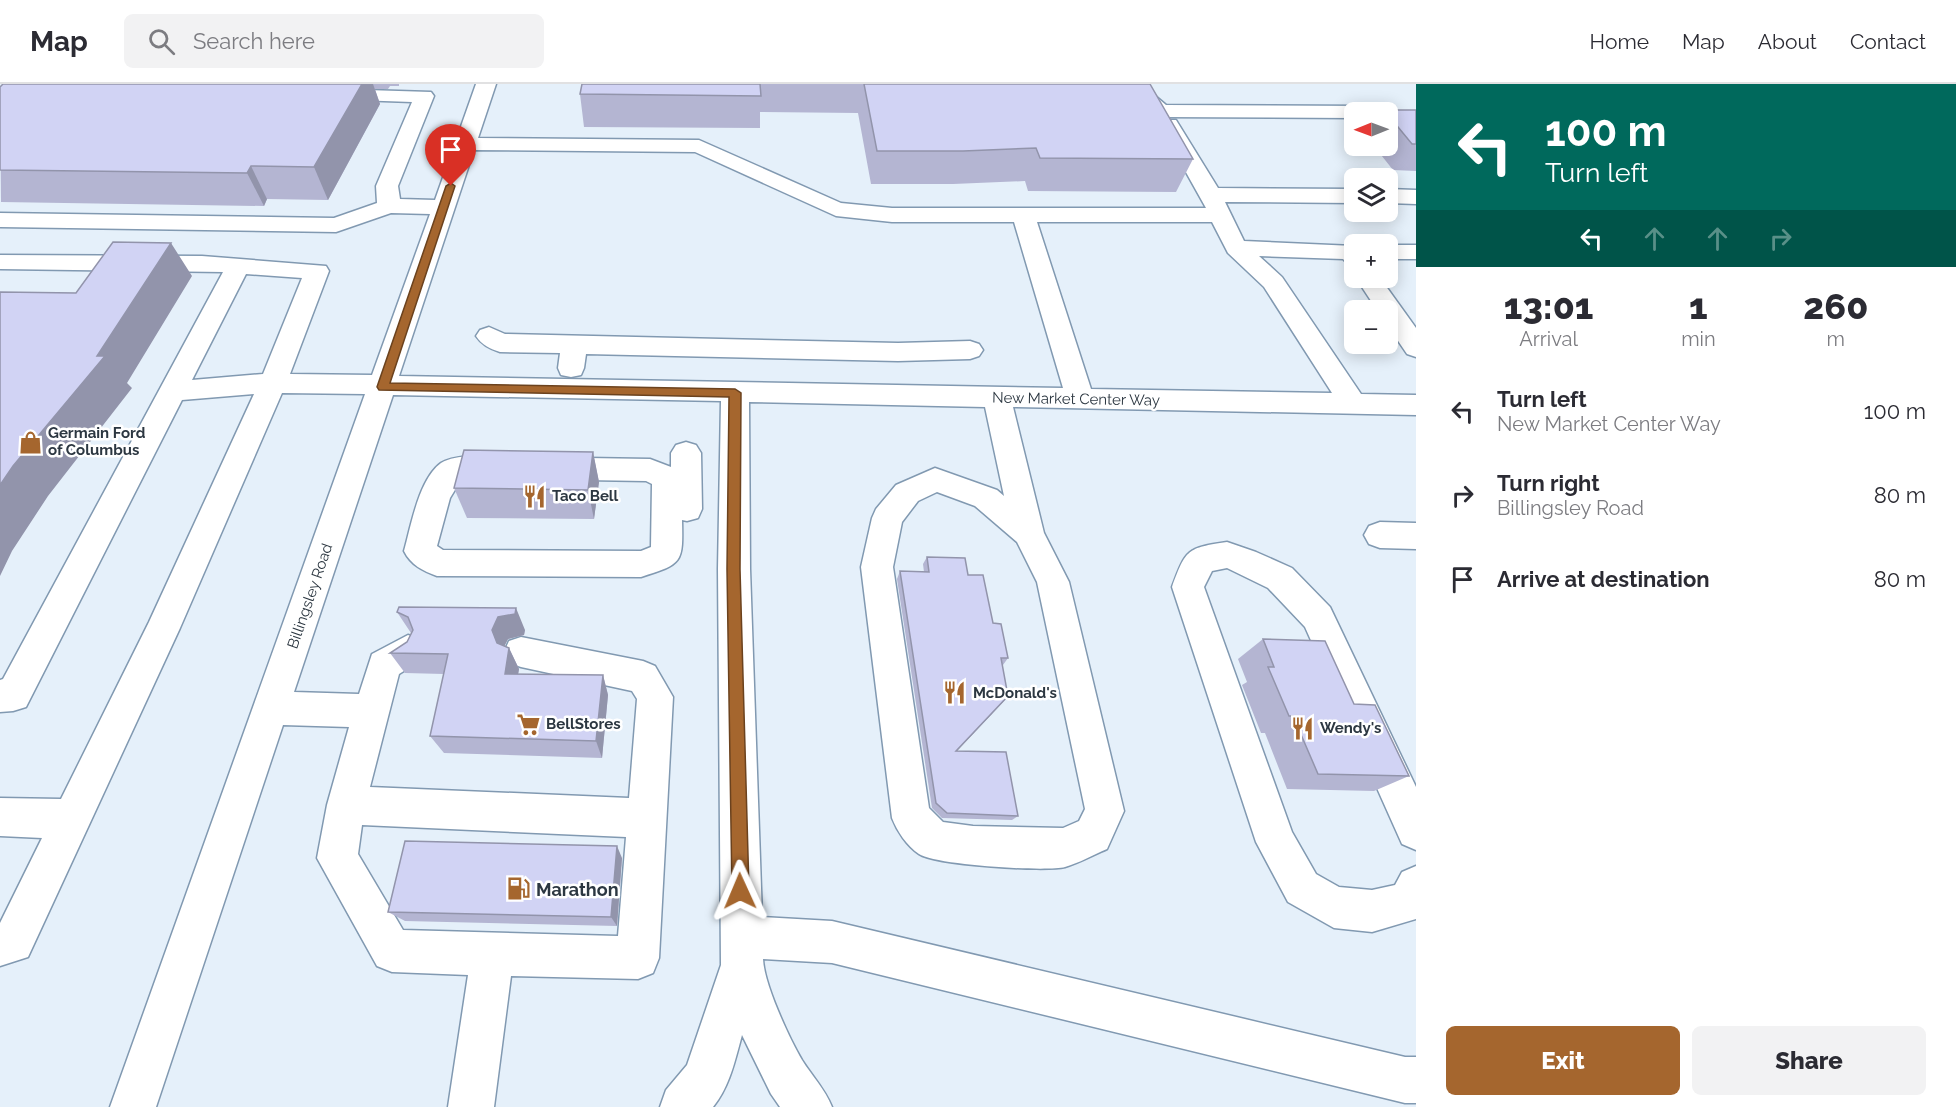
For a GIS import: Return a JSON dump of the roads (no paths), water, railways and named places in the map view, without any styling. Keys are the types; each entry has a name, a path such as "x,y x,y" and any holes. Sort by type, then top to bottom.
{"street":[{"name":"Billingsley Road","path":"133,1107 486,84"},
{"path":"1129,84 1161,111 1215,205 1236,248 1273,282 1353,404"},
{"path":"330,91 428,90 387,186 389,206"},
{"path":"1161,111 1344,112"},
{"path":"466,144 699,146 836,209 892,215 1023,214 1344,197"},
{"path":"1398,196 1416,197"},
{"path":"0,220 336,225 389,206 443,207"},
{"path":"1023,214 1080,399"},
{"path":"1236,248 1344,254"},
{"path":"1398,252 1416,252"},
{"path":"0,262 238,266 316,270 273,383 163,628 13,942 0,945"},
{"path":"0,696 12,695 238,266"},
{"path":"1375,288 1416,348"},
{"path":"489,336 500,343 898,352 970,350"},
{"path":"567,390 574,345"},
{"name":"New Market Center Way","path":"173,391 273,383 383,387 1416,405"},
{"path":"735,393 734,569 742,951 764,1033 788,1078 809,1107"},
{"path":"997,398 1028,533 1053,582 1105,811 1093,835 1063,848 972,846 933,840 911,818 877,567 886,518 907,493 934,479 986,498 1028,533"},
{"path":"470,467 680,469 667,550 662,558 641,564 437,563 420,551 430,513 445,479 453,470 470,467"},
{"path":"680,469 686,562"},
{"path":"1380,535 1416,536"},
{"path":"1416,830 1318,617 1280,578 1227,555 1203,559 1196,565 1188,587 1276,842 1302,888 1334,907 1372,911 1408,902 1416,886"},
{"path":"408,650 384,665 346,805 337,858 392,951 638,958 655,697 643,676 521,652"},
{"path":"271,708 372,711"},
{"path":"346,805 648,818"},
{"path":"0,817 71,819"},
{"path":"742,951 832,942 1405,1080 1416,1080"},
{"path":"683,1107 706,1079 742,951"},
{"path":"471,1107 492,954"}],"place":[{"name":"Germain Ford of Columbus","path":"30,442"},
{"name":"Taco Bell","path":"534,496"},
{"name":"McDonald's","path":"955,693"},
{"name":"BellStores","path":"528,724"},
{"name":"Wendy's","path":"1302,728"},
{"name":"Marathon","path":"518,889"}]}
